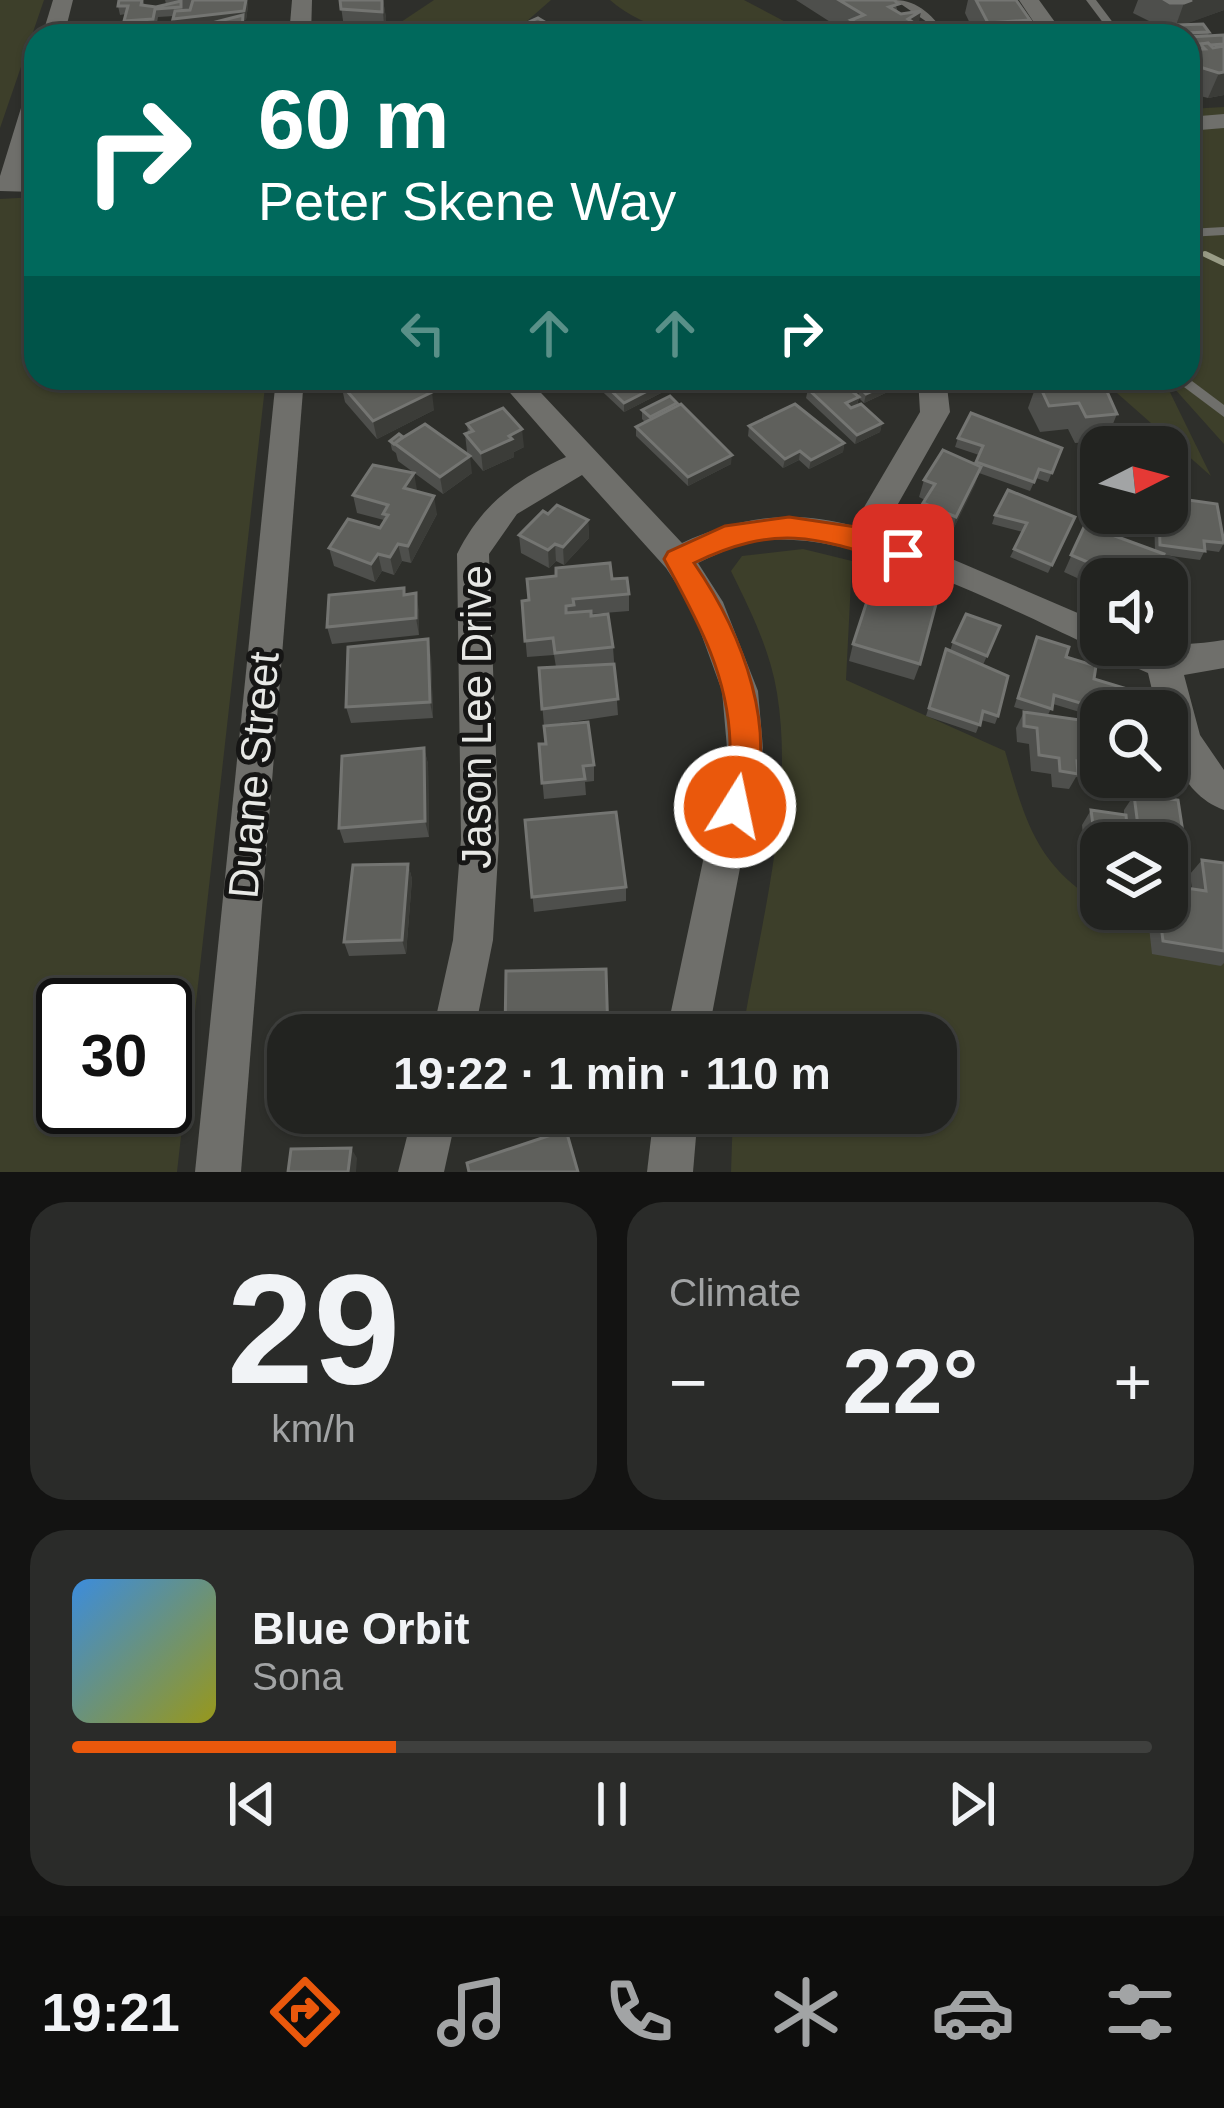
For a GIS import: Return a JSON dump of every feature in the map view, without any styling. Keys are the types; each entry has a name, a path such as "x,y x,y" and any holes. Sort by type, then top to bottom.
{"street":[{"path":"24,136 9,187 24,186"},
{"name":"Duane Street","path":"218,1172 289,390"},
{"path":"523,390 677,559 726,644 740,691 746,748 691,1014"},
{"path":"863,538 935,412 933,390"},
{"name":"Jason Lee Drive","path":"457,1014 473,940 480,839 473,554 485,525 505,502 589,459"},
{"path":"677,559 725,536 759,529 789,526 863,538 1080,629"},
{"path":"1188,660 1224,654"},
{"path":"1164,666 1179,731 1191,760 1224,793"},
{"path":"421,1172 429,1134"},
{"path":"670,1172 674,1134"}],"lane":[{"path":"900,0 934,24"},
{"path":"1194,390 1224,412"}],"green space":[{"path":"0,0 44,0 36,24 24,24 24,58 0,128"},
{"path":"434,0 551,0 524,24 398,24"},
{"path":"610,0 744,0 789,24 651,24"},
{"path":"1224,107 1224,444 1176,390 1200,390 1200,108"},
{"path":"24,198 24,390 265,390 192,1038 192,978 36,978 36,1134 181,1134 177,1172 0,1172 0,199"},
{"path":"1114,390 1169,390 1187,426 1154,426"},
{"path":"1188,429 1211,476 1188,456"},
{"path":"803,549 852,561 846,680 1005,751 1036,838 1061,873 1080,890 1080,930 1146,930 1202,962 1224,959 1224,1172 731,1172 732,1134 957,1134 957,1014 746,1014 773,864 782,778 777,693 770,661 731,571 742,556"}],"building":[{"path":"119,0 142,0 141,5 156,7 181,1 181,7 155,9 153,19 124,21 128,6 118,6"},
{"path":"193,0 246,0 244,11 173,19 175,11 190,10"},
{"path":"340,0 382,0 382,12 341,9"},
{"path":"839,0 894,0 899,4 889,7 901,14 921,11 908,19 916,24 851,20 864,15"},
{"path":"976,0 1016,0 1030,20 988,23"},
{"path":"243,15 242,24 208,24"},
{"path":"1224,35 1224,44 1200,44 1200,36"},
{"path":"1200,44 1224,46 1224,72 1200,67 1200,49 1205,49"},
{"path":"346,390 432,392 373,421"},
{"path":"610,390 649,390 624,403"},
{"path":"809,390 856,390 853,392 859,397 846,403 851,408 861,404 882,423 857,435"},
{"path":"1042,390 1106,390 1117,414 1086,417 1079,403 1049,406"},
{"path":"670,396 677,403 650,417 642,410"},
{"path":"681,404 732,455 688,477 636,427"},
{"path":"795,404 844,443 811,460 800,451 785,459 749,426"},
{"path":"503,408 522,429 481,453 465,434 473,431 467,424"},
{"path":"971,413 1062,448 1052,473 1039,469 1034,482 976,462 983,446 958,438"},
{"path":"425,424 470,456 440,477 394,443"},
{"path":"943,450 981,467 956,517 923,503 935,484 924,480"},
{"path":"373,465 414,473 404,488 434,496 408,546 398,544 390,557 378,554 371,564 329,548 348,519 380,528 388,515 383,514 388,505 353,495"},
{"path":"1008,490 1075,517 1052,565 1014,549 1027,523 995,515"},
{"path":"1188,500 1217,504 1224,543 1204,541 1205,551 1160,545 1160,534 1188,534"},
{"path":"557,505 588,520 563,547 555,544 548,550 519,535 543,511 548,514"},
{"path":"1081,534 1110,534 1164,554 1162,558 1071,555"},
{"path":"610,563 612,579 627,578 629,594 573,599 566,613 608,614 613,647 555,653 553,638 525,641 522,601 529,600 527,579 556,576 556,568"},
{"path":"404,588 404,595 416,593 416,618 327,627 329,595"},
{"path":"889,591 936,604 920,664 853,644 869,595 888,596"},
{"path":"966,614 1000,626 987,656 953,642"},
{"path":"1037,637 1069,647 1066,657 1080,661 1080,666 1096,666 1094,679 1131,690 1080,690 1080,703 1054,695 1052,709 1018,698"},
{"path":"428,639 430,702 346,707 348,647"},
{"path":"946,649 1008,676 998,716 983,711 980,725 929,708"},
{"path":"614,664 618,699 542,709 539,668"},
{"path":"1024,712 1080,720 1078,774 1060,771 1059,758 1039,755 1037,728 1024,726"},
{"path":"588,722 594,765 583,766 585,779 542,783 539,744 546,744 544,726"},
{"path":"424,748 425,821 339,828 342,756"},
{"path":"1134,798 1178,800 1181,822 1137,822"},
{"path":"1091,810 1126,815 1127,822 1093,822"},
{"path":"616,812 626,887 532,897 525,820"},
{"path":"1202,860 1224,863 1224,951 1163,941 1162,930 1188,930 1188,888 1206,891"},
{"path":"408,864 402,940 344,942 353,865"},
{"path":"606,969 607,1014 505,1014 506,971"},
{"path":"554,1134 567,1134 578,1172 469,1172 467,1163"},
{"path":"351,1148 348,1172 288,1172 291,1149"}],"waterway":[{"path":"1205,254 1224,263"}],"route":[{"path":"735,807 746,748 740,691 726,644 706,602 677,559 725,536 789,526 863,538 903,555"}]}
